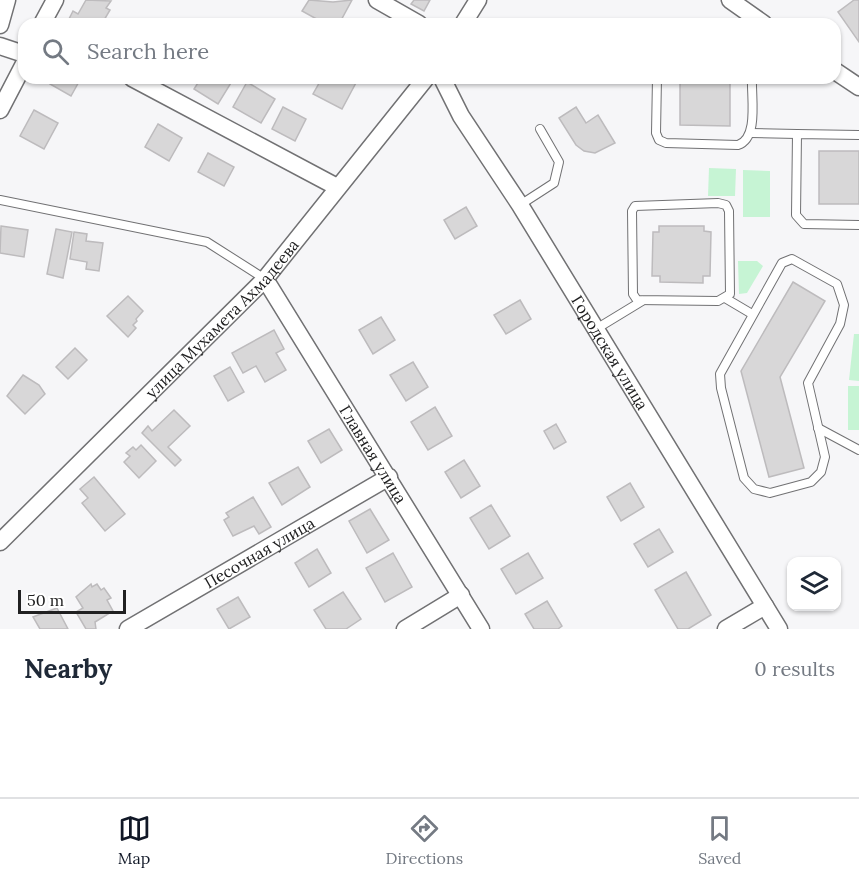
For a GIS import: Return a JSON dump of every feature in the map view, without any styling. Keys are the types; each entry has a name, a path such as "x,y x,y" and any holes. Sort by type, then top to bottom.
{"street":[{"path":"0,25 7,0"},
{"path":"45,18 55,0"},
{"path":"377,0 408,18"},
{"path":"467,18 478,0"},
{"path":"730,0 755,18"},
{"path":"0,46 18,52"},
{"path":"841,75 859,87"},
{"path":"0,110 18,76"},
{"path":"143,84 337,187"},
{"name":"улица Мухамета Ахмадеева","path":"0,543 266,279 421,84"},
{"name":"Городская улица","path":"445,84 461,116 520,205 779,629"},
{"name":"Главная улица","path":"266,279 481,629"},
{"name":"Песочная улица","path":"128,629 389,477"},
{"path":"405,629 461,596"},
{"path":"726,629 765,606"}],"lane":[{"path":"657,84 657,133 662,142 738,144 746,142 751,133 752,84"},
{"path":"520,205 554,183 559,162 540,129"},
{"path":"751,133 859,135"},
{"path":"797,134 797,219 809,224 859,225"},
{"path":"0,200 207,242 266,279"},
{"path":"596,329 642,301 718,301 730,294 729,211 726,206 642,204 635,206 632,211 633,294 642,301"},
{"path":"787,260 796,261 837,284 844,305 842,318 808,382 825,457 821,472 811,482 770,493 760,491 747,482 720,382 722,367 752,314 782,263 787,260"},
{"path":"725,298 752,314"},
{"path":"818,428 859,450"}],"green space":[{"path":"709,168 736,169 735,196 708,196"},
{"path":"743,170 770,171 770,217 743,217"},
{"path":"738,261 757,261 763,266 747,293 739,294"},
{"path":"854,334 859,334 859,381 849,380"},
{"path":"848,386 859,386 859,430 848,430"}],"building":[{"path":"86,0 111,1 106,8 110,10 105,18 70,18 73,11 78,14"},
{"path":"309,0 333,2 352,0 342,18 315,18 302,11"},
{"path":"414,0 430,0 424,11 411,4"},
{"path":"854,0 859,0 859,42 838,12"},
{"path":"50,84 78,84 71,96"},
{"path":"197,84 230,84 218,104 194,89"},
{"path":"246,84 250,84 275,99 261,123 233,107"},
{"path":"319,84 355,84 342,109 313,94"},
{"path":"680,84 730,84 730,126 680,125"},
{"path":"283,107 306,119 295,141 272,129"},
{"path":"576,107 586,123 598,115 615,143 595,153 584,151 576,145 559,118"},
{"path":"34,110 58,123 44,149 20,136"},
{"path":"158,124 182,138 169,161 145,147"},
{"path":"819,151 859,151 859,204 819,204"},
{"path":"208,153 234,167 224,186 198,172"},
{"path":"466,207 477,226 455,239 444,220"},
{"path":"1,226 28,230 24,257 0,253"},
{"path":"659,226 704,226 704,231 711,232 710,276 703,276 703,283 660,282 660,276 652,276 653,232 659,232"},
{"path":"56,229 72,232 63,278 47,274"},
{"path":"74,232 87,234 86,241 103,243 99,271 86,269 87,262 70,259"},
{"path":"793,282 825,301 780,377 804,468 769,477 741,371"},
{"path":"128,296 143,311 133,325 136,328 128,337 107,316"},
{"path":"520,300 531,319 506,334 494,315"},
{"path":"381,317 395,340 373,354 359,330"},
{"path":"274,330 284,349 276,353 286,370 265,382 256,366 243,373 232,353"},
{"path":"75,348 87,360 68,379 56,367"},
{"path":"413,362 428,387 406,401 390,375"},
{"path":"230,367 244,392 228,401 214,376"},
{"path":"23,375 39,385 45,394 25,414 7,396"},
{"path":"435,407 452,436 428,450 411,422"},
{"path":"174,410 190,426 168,447 181,460 175,466 142,433 148,426 152,431"},
{"path":"556,424 566,442 554,449 544,431"},
{"path":"329,429 342,450 321,463 308,441"},
{"path":"141,445 156,461 139,478 124,462 130,456 126,453 133,447 136,450"},
{"path":"464,460 480,486 461,498 445,472"},
{"path":"298,467 310,487 282,505 269,483"},
{"path":"94,477 125,514 105,531 82,503 88,498 80,489"},
{"path":"630,483 644,507 621,521 607,497"},
{"path":"253,497 271,527 259,534 254,526 233,536 224,520 229,517 226,513"},
{"path":"491,505 510,536 489,549 470,518"},
{"path":"370,509 389,540 367,553 349,521"},
{"path":"659,529 673,552 648,567 634,544"},
{"path":"317,549 331,573 309,587 295,563"},
{"path":"393,553 412,587 385,602 366,568"},
{"path":"528,553 543,578 516,594 501,569"},
{"path":"686,572 711,615 688,629 678,629 655,590"},
{"path":"91,584 92,587 97,584 101,590 104,588 111,598 107,600 113,611 95,622 96,629 86,629 76,612 83,608 76,597"},
{"path":"343,592 361,619 346,629 326,629 314,610"},
{"path":"238,597 250,617 229,629 217,609"},
{"path":"547,601 562,626 558,629 534,629 525,614"},
{"path":"57,608 68,629 40,629 33,617"}]}
